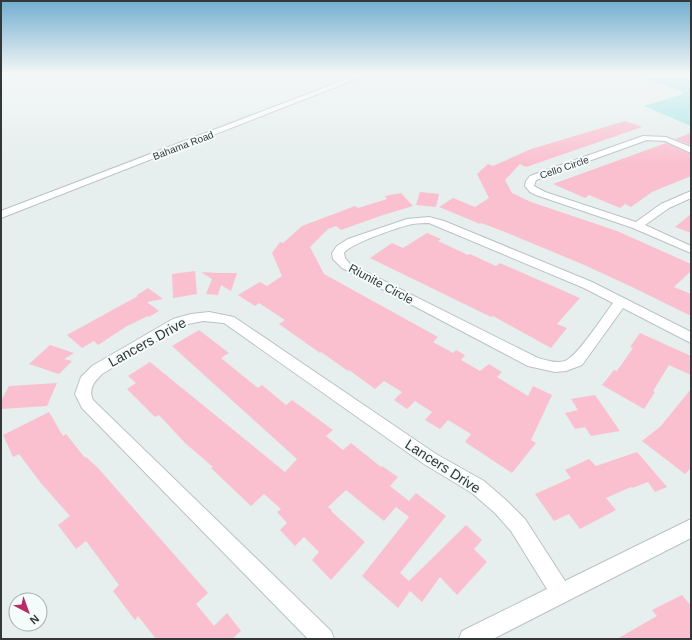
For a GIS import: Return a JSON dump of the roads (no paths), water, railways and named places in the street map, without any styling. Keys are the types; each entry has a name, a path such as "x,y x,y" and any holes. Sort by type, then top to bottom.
{"street":[{"name":"Bahama Road","path":"1,215 289,104"},
{"name":"Cello Circle","path":"691,150 666,139 646,138 533,178 529,181 530,188 542,194 637,226 691,250"},
{"path":"637,226 665,206 691,194"},
{"name":"Riunite Circle","path":"621,302 577,361 567,367 549,367 533,362 346,266 340,260 338,253 341,248 352,241 411,221 429,220 440,223 588,285 691,338"},
{"name":"Lancers Drive","path":"323,639 87,404 83,394 86,381 97,370 178,322 209,315 229,320 430,458 478,487 501,507 518,525 562,594"},
{"path":"470,639 691,528"}]}
